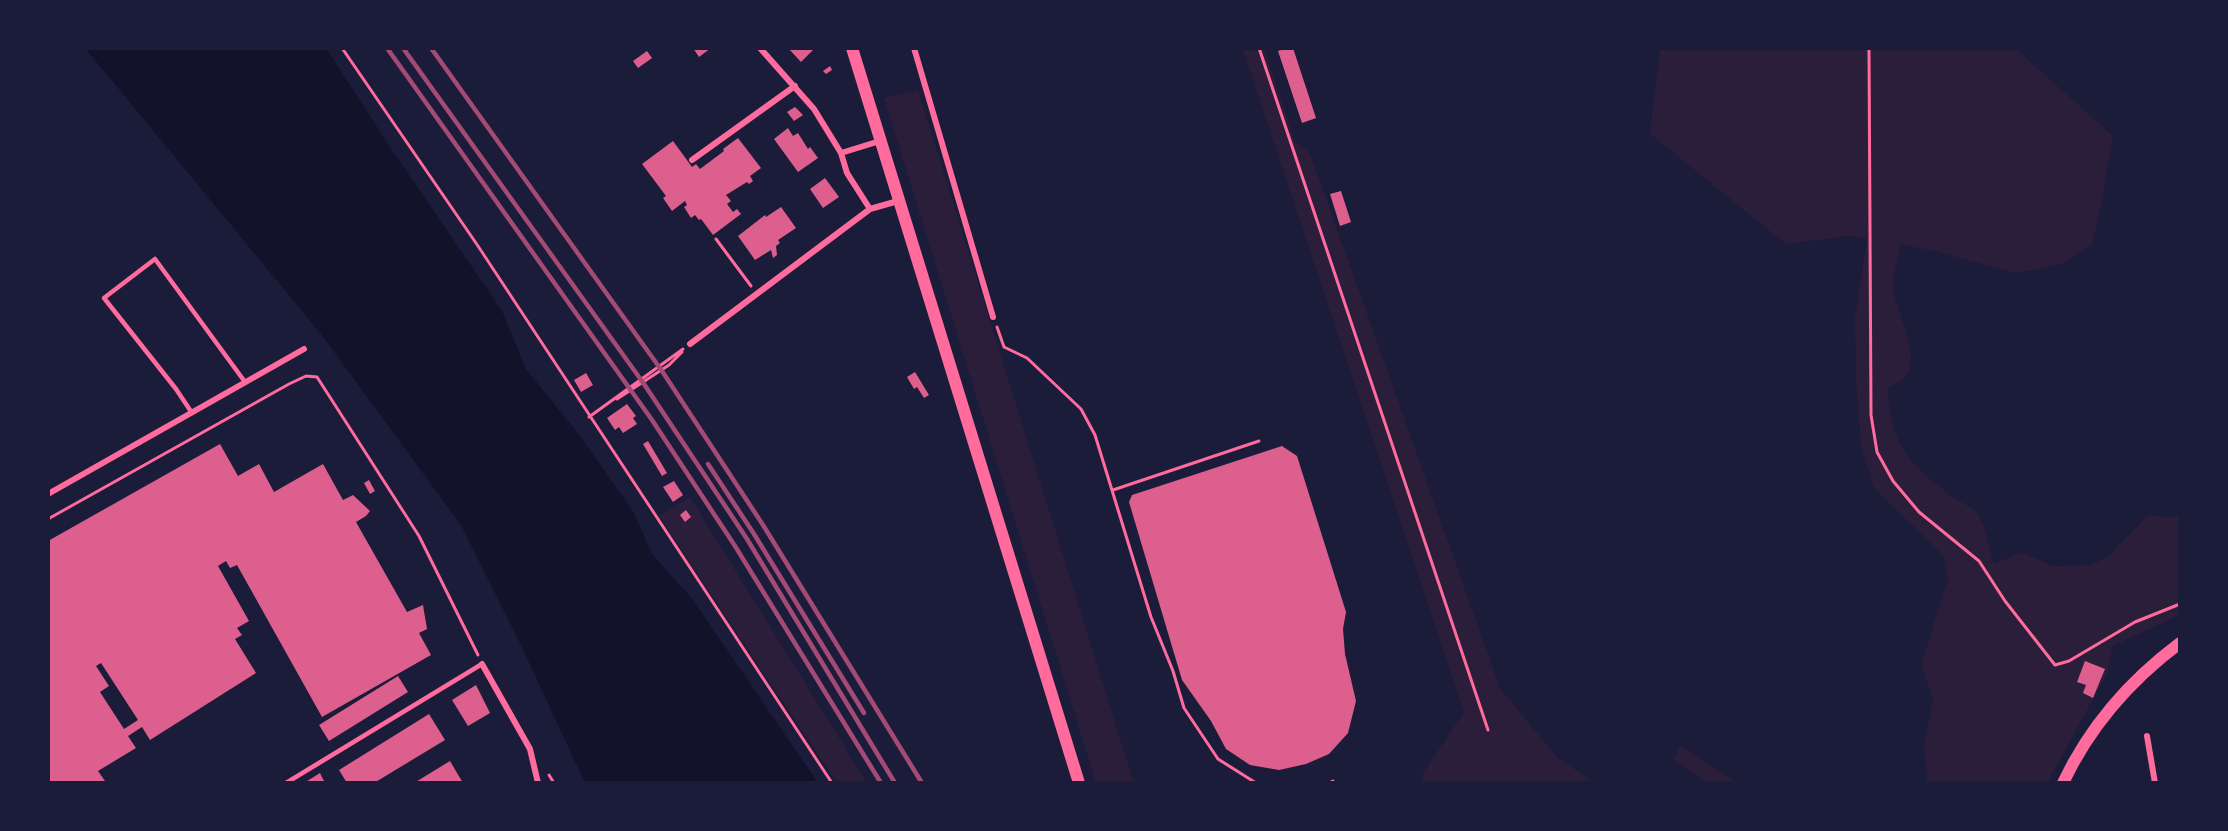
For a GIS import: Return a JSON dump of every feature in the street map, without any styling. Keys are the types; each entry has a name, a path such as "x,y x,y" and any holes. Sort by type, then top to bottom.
{"main road":[{"path":"852,48 1079,783"},
{"path":"2063,783 2088,738 2110,707 2145,671 2180,643"}],"street":[{"path":"760,48 814,109 841,153 847,173 870,209"},
{"path":"914,48 993,318"},
{"path":"692,160 795,86"},
{"path":"841,153 880,141"},
{"path":"690,344 870,209 898,201"},
{"path":"48,494 304,349"},
{"path":"482,664 530,749 538,783"},
{"path":"2147,736 2155,783"}],"lane":[{"path":"192,412 104,298 155,259 245,382"},
{"path":"286,783 482,664"}],"path":[{"path":"342,48 478,246 832,783"},
{"path":"1259,48 1488,729"},
{"path":"1869,48 1871,415 1877,452 1893,482 1919,512 1979,561 2005,601 2055,665 2069,661 2135,622 2180,604"},
{"path":"716,239 757,293"},
{"path":"993,318 1004,347 1027,358 1081,409 1095,435 1151,617 1173,671 1184,708 1218,759 1256,783"},
{"path":"589,417 690,344"},
{"path":"48,519 288,384 306,376 317,377 418,536 482,664"},
{"path":"1113,490 1259,441"}],"shaded area":[{"path":"85,48 326,48 390,147 502,311 526,369 580,436 634,513 652,554 693,600 818,783 585,783 520,643 461,525 321,334"},
{"path":"1242,48 1264,48 1295,141 1310,153 1500,688 1558,758 1595,783 1423,783 1423,773 1464,712"},
{"path":"1660,48 2015,48 2113,136 2092,245 2063,264 2016,273 1931,250 1901,245 1894,280 1896,302 1911,350 1908,372 1901,381 1888,387 1889,406 1898,438 1914,463 1925,474 1976,512 1985,529 1994,564 2021,552 2053,566 2089,565 2108,557 2147,516 2180,517 2180,615 2113,646 2107,674 2047,783 1927,783 1924,744 1933,699 1921,665 1948,578 1944,556 1874,488 1861,445 1856,382 1855,317 1867,239 1849,236 1786,244 1650,134"},
{"path":"918,90 1134,783 1096,783 884,98"},
{"path":"690,497 867,783 837,783 659,516"},
{"path":"1680,746 1739,783 1708,783 1673,760"}],"building":[{"path":"693,48 711,48 699,57"},
{"path":"788,48 811,48 813,50 801,62"},
{"path":"1293,48 1316,118 1302,123 1278,51"},
{"path":"647,51 652,58 638,68 633,61"},
{"path":"830,66 832,70 826,74 823,71"},
{"path":"795,107 803,115 794,121 787,112"},
{"path":"788,128 793,136 798,133 808,149 810,147 818,158 798,172 774,139"},
{"path":"738,138 761,168 750,176 753,181 749,184 747,182 726,195 731,201 727,204 733,212 737,209 741,214 713,235 701,219 699,220 695,215 691,218 684,207 687,205 685,201 672,211 663,198 666,196 642,164 673,141 692,167 696,164 700,169"},
{"path":"825,178 839,197 823,208 810,189"},
{"path":"1341,191 1351,222 1340,226 1330,194"},
{"path":"781,207 796,228 778,240 780,243 776,246 777,255 773,258 771,250 755,260 738,236 765,215 766,217"},
{"path":"915,372 929,395 924,398 917,387 914,389 907,377"},
{"path":"586,373 593,385 581,392 574,380"},
{"path":"627,404 636,416 633,418 637,424 623,433 619,427 615,430 607,418"},
{"path":"648,441 667,473 662,476 643,444"},
{"path":"220,444 238,476 259,464 274,492 323,464 343,500 353,495 370,511 356,522 407,612 423,605 427,629 419,633 431,655 322,717 237,565 230,568 226,561 218,566 249,621 237,628 242,635 235,639 256,673 150,740 142,727 128,736 136,748 98,771 105,781 102,783 48,783 48,541","holes":["101,663 138,720 124,729 100,692 109,686 96,666"]},
{"path":"1282,446 1297,456 1346,612 1343,629 1345,654 1356,701 1348,733 1329,754 1306,764 1279,770 1250,765 1226,749 1211,721 1182,680 1129,502 1132,495"},
{"path":"369,480 375,491 370,494 364,483"},
{"path":"674,481 683,495 673,502 663,487"},
{"path":"686,510 691,517 685,522 680,515"},
{"path":"2085,661 2105,669 2093,698 2083,693 2086,685 2077,682"},
{"path":"398,676 408,692 329,741 319,725"},
{"path":"476,685 490,713 468,726 452,700"},
{"path":"429,714 445,740 374,783 347,783 339,770"},
{"path":"450,761 463,783 414,783"},
{"path":"320,773 325,783 304,783"}],"railway":[{"path":"387,48 652,420 735,546 881,783"},
{"path":"403,48 644,384 747,539 895,783"},
{"path":"431,48 662,371 763,525 922,783"},
{"path":"708,464 754,534 864,713"}]}
